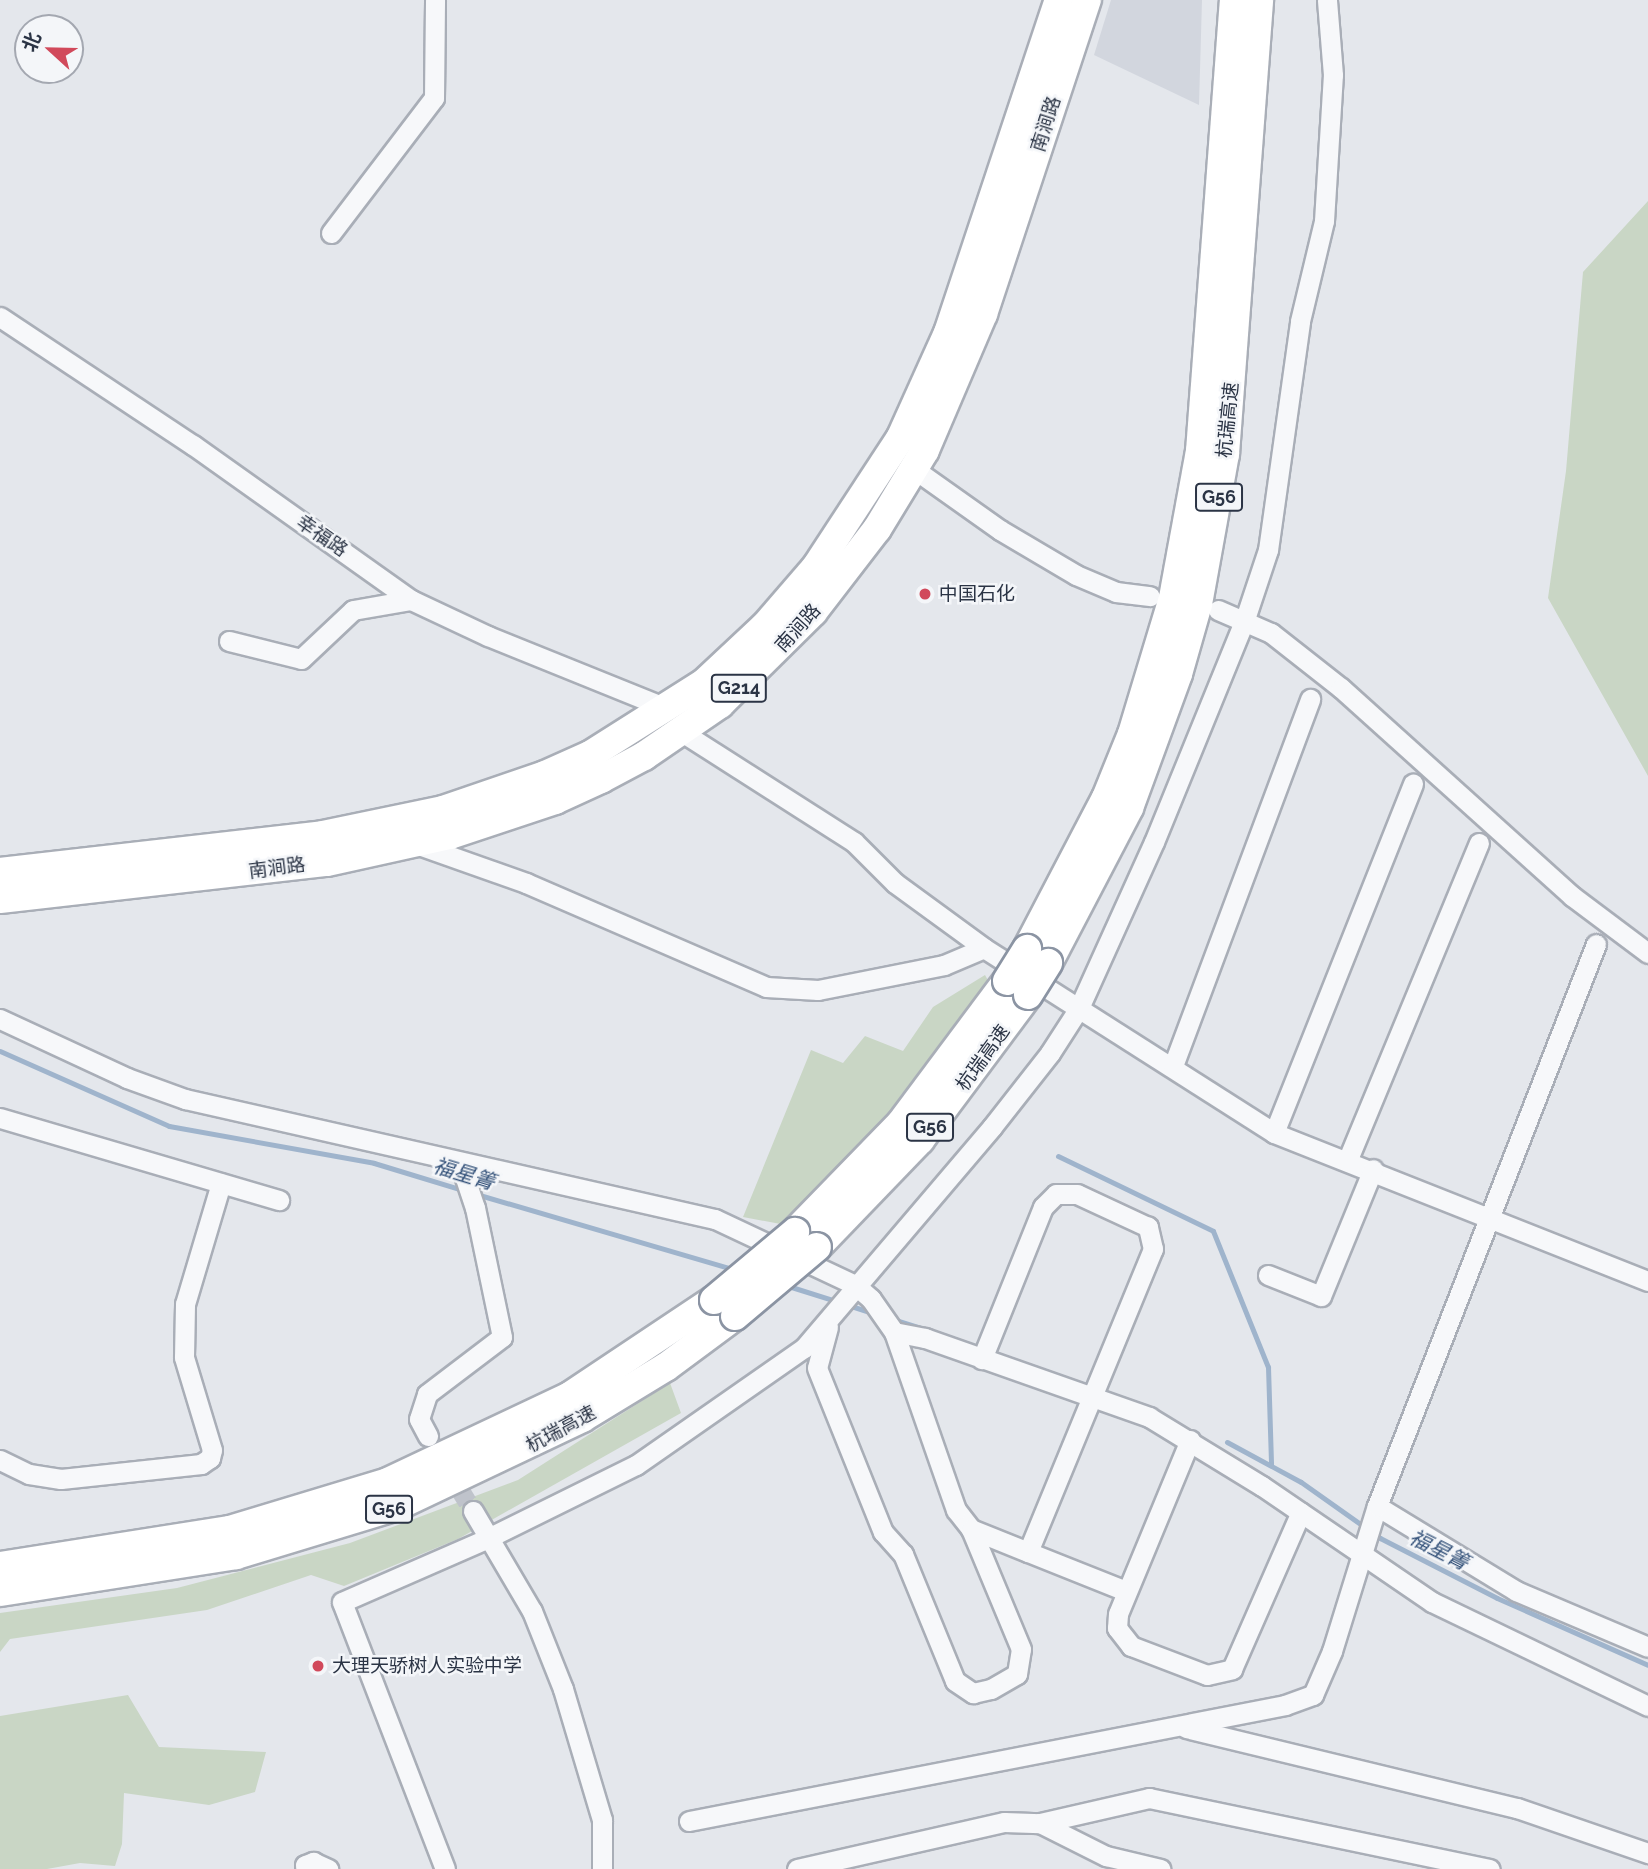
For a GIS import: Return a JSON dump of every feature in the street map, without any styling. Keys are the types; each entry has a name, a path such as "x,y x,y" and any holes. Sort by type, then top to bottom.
{"highway":[{"name":"南涧路","path":"0,872 269,843 420,815 545,775 675,720 793,595 849,523 892,455 948,333 1059,0"},
{"name":"南涧路","path":"0,899 259,871 416,844 555,800 675,720 754,675 806,620 877,529 914,469 976,333 1087,0"},
{"name":"杭瑞高速","path":"1038,956 1106,798 1154,667 1176,586 1200,451 1234,0"},
{"name":"杭瑞高速","path":"0,1592 205,1562 299,1539 386,1510 467,1476 582,1418 666,1367 725,1308 806,1239 1017,988 1100,870 1142,775 1178,674 1206,567 1226,454 1259,0"},
{"name":"杭瑞高速","path":"0,1566 220,1532 388,1482 570,1396 725,1308"}],"street":[{"path":"331,233 434,98 435,0"},
{"path":"445,1869 342,1602 486,1539 636,1465 780,1367 832,1317 852,1289 992,1126 1050,1054 1079,1008 1154,842 1245,619 1268,550 1300,321 1324,221 1333,75 1328,0"},
{"name":"幸福路","path":"0,317 193,444 411,600 675,720 854,842 894,883 985,948 1274,1133 1348,1159 1648,1281"},
{"path":"914,469 1000,530 1076,575 1116,592 1150,596"},
{"path":"229,641 301,659 353,610 411,600"},
{"path":"1218,610 1245,619 1271,633 1341,688 1572,896 1648,953"},
{"path":"1173,1066 1310,699"},
{"path":"1274,1133 1413,784"},
{"path":"1348,1159 1479,843"},
{"path":"416,844 526,883 766,987 818,990 944,965 985,948"},
{"path":"689,1821 1285,1705 1313,1695 1365,1550 1375,1511 1487,1217 1597,943"},
{"path":"0,1018 127,1078 185,1099 463,1171 715,1219 871,1299 894,1332 956,1510 971,1528 1021,1649 1022,1662 1012,1678 972,1693 955,1681 903,1554 883,1532 817,1368 817,1356 832,1317"},
{"path":"0,1118 279,1200"},
{"path":"1268,1275 1321,1296 1373,1169"},
{"path":"428,1436 419,1419 427,1394 502,1337 475,1208 463,1171"},
{"path":"0,1460 29,1474 61,1479 201,1464 210,1458 212,1450 184,1357 185,1304 221,1183"},
{"path":"982,1359 1043,1207 1056,1194 1077,1194 1140,1220 1153,1242 1028,1552"},
{"path":"894,1332 982,1359 1149,1417 1191,1440 1365,1550 1432,1602 1648,1706"},
{"path":"1191,1440 1126,1591 1116,1622 1126,1642 1208,1675 1224,1673 1239,1661 1301,1512"},
{"path":"472,1511 486,1539 532,1611 564,1689 602,1820 602,1869"},
{"path":"1375,1511 1516,1591 1648,1647"},
{"path":"971,1528 1126,1591"},
{"path":"1178,1726 1517,1808 1648,1853"},
{"path":"797,1869 1004,1822 1040,1823 1149,1798 1490,1869"},
{"path":"1040,1823 1106,1856 1142,1867"},
{"path":"306,1869 305,1865 313,1862 328,1869"}],"shaded area":[{"path":"1111,0 1202,0 1199,105 1094,55"}],"green space":[{"path":"1648,201 1648,776 1548,598 1566,471 1583,272"},
{"path":"985,975 990,984 929,1068 847,1164 786,1225 743,1217 811,1050 843,1063 865,1036 903,1051 933,1007"},
{"path":"670,1383 681,1413 458,1539 344,1586 311,1575 207,1610 10,1639 0,1652 0,1613 177,1588 350,1543 518,1480"},
{"path":"128,1695 159,1747 266,1752 255,1792 209,1805 124,1793 122,1844 115,1866 80,1863 47,1869 0,1869 0,1716"}],"waterway":[{"name":"福星箐","path":"0,1051 169,1126 374,1163 463,1190"},
{"path":"1058,1156 1213,1231 1268,1367 1271,1464"},
{"name":"福星箐","path":"476,1194 736,1270"},
{"name":"福星箐","path":"785,1285 839,1302"},
{"name":"福星箐","path":"848,1305 873,1313"},
{"name":"福星箐","path":"892,1319 921,1328"},
{"name":"福星箐","path":"1227,1442 1301,1482 1380,1538 1497,1598 1648,1665"}],"tunnel":[{"path":"428,1436 473,1511"}],"place":[{"name":"中国石化","path":"925,594"},
{"name":"大理天骄树人实验中学","path":"318,1666"}]}
